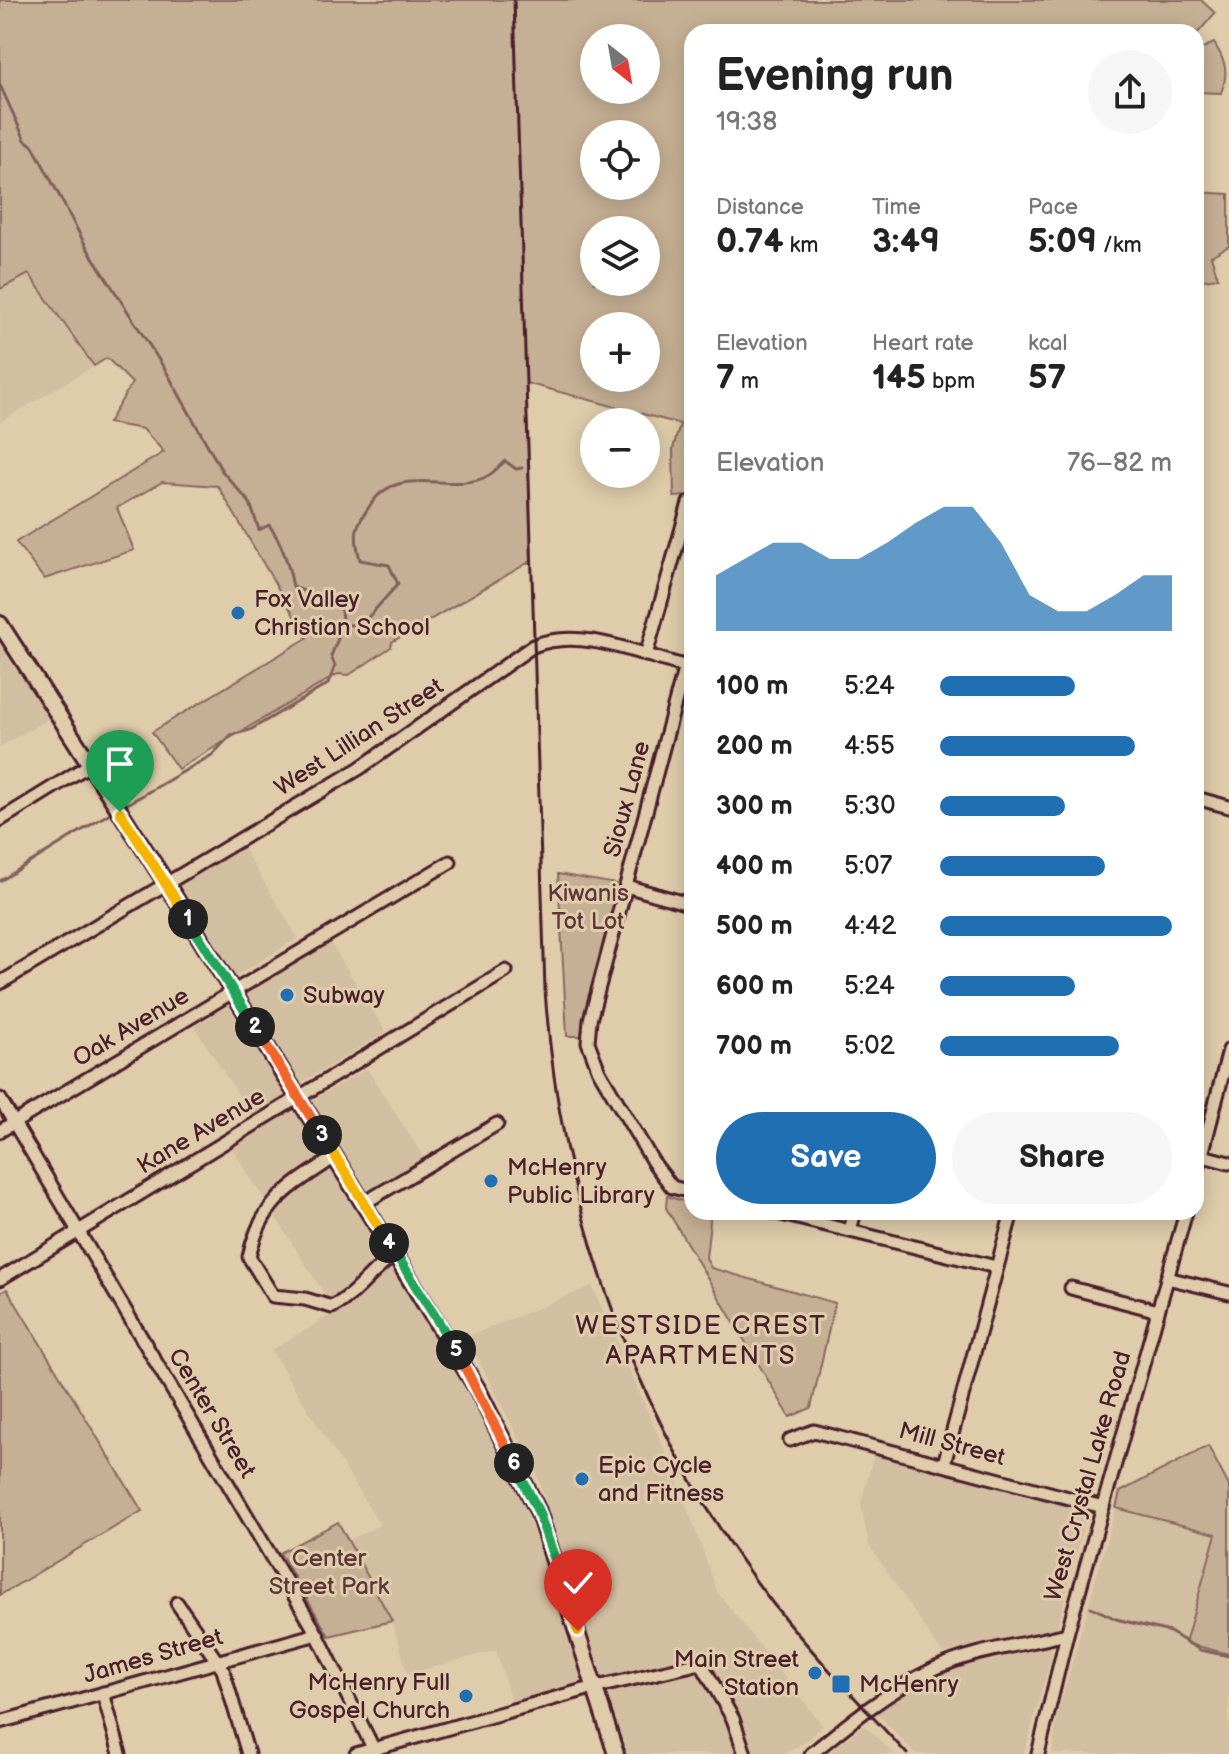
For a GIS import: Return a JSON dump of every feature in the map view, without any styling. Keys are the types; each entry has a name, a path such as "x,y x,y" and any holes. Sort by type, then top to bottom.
{"main road":[{"path":"0,624 166,883 478,1390 538,1511 616,1754"}],"street":[{"path":"684,521 646,655 684,666"},
{"name":"West Lillian Street","path":"0,983 360,768 533,646 547,641 577,639 646,655"},
{"name":"Sioux Lane","path":"684,684 590,1020 588,1042 599,1071 653,1162 672,1187 684,1190"},
{"path":"0,820 89,765"},
{"path":"1204,800 1229,807"},
{"name":"Oak Avenue","path":"0,1131 450,862"},
{"path":"626,886 684,903"},
{"name":"Kane Avenue","path":"0,1279 506,971"},
{"path":"1204,1138 1229,1050"},
{"name":"Center Street","path":"0,1099 317,1634 375,1751"},
{"path":"364,1203 497,1124"},
{"path":"335,1157 276,1196 255,1230 249,1257 273,1296 305,1299 332,1307 354,1294 375,1267 396,1254"},
{"path":"1204,1157 1229,1163"},
{"path":"807,1220 996,1267"},
{"path":"850,1230 853,1220"},
{"path":"944,1464 1010,1220"},
{"name":"West Crystal Lake Road","path":"1038,1754 1067,1634 1184,1220"},
{"path":"1167,1278 1229,1293"},
{"path":"1071,1288 1158,1311"},
{"name":"Mill Street","path":"790,1440 814,1431 1103,1507"},
{"path":"177,1603 223,1670 248,1754"},
{"name":"James Street","path":"0,1722 317,1634"},
{"path":"811,1754 883,1697 935,1669 962,1659 1067,1634"},
{"path":"356,1754 701,1663 733,1719 745,1754"},
{"path":"103,1693 120,1754"}],"shaded area":[{"path":"28,274 94,366 0,422 0,289"},
{"path":"0,639 50,718 0,747"},
{"path":"243,848 298,938 234,977 178,886"},
{"path":"330,942 386,1032 299,1084 243,992"},
{"path":"228,1006 284,1094 276,1105 254,1119 194,1026"},
{"path":"367,1069 424,1158 368,1193 311,1101"},
{"path":"287,1111 298,1114 471,1394 523,1504 567,1626 583,1683 511,1701 496,1650 408,1674 392,1621 349,1540 380,1525 271,1350 336,1312 230,1145"},
{"path":"592,1286 675,1474 718,1593 823,1726 807,1741 783,1754 627,1754 537,1474 467,1337"},
{"path":"875,1451 1087,1511 1057,1628 942,1653 869,1545 861,1503"},
{"path":"1116,1508 1216,1534 1186,1642 1229,1654 1229,1754 1053,1754 1056,1719"},
{"path":"1049,1647 1052,1653 1024,1754 916,1754 874,1710 953,1667"},
{"path":"864,1725 894,1754 826,1754"}],"green space":[{"path":"0,0 1201,0 1215,13 1204,26 684,24 684,496 674,497 673,449 680,424 660,419 660,408 620,408 526,383 531,561 392,642 391,647 349,675 338,674 178,769 152,732 307,638 218,486 162,482 117,508 134,550 44,579 16,542 164,452 143,429 108,423 132,383 107,358 94,366 29,274 0,289"},
{"path":"1214,43 1221,56 1225,79 1221,93 1204,92 1204,47"},
{"path":"1204,192 1229,194 1229,246 1211,256 1218,278 1204,280"},
{"name":"Kiwanis Tot Lot","path":"558,874 622,885 583,1036 567,1036"},
{"path":"667,1196 684,1201 684,1220 710,1220 706,1258 711,1268 835,1303 811,1408 790,1417 666,1208"},
{"path":"7,1289 142,1511 0,1595 0,1293"},
{"path":"1208,1446 1229,1486 1229,1654 1185,1643 1216,1534 1116,1508 1120,1492"},
{"name":"Center Street Park","path":"338,1522 392,1621 329,1636 280,1553"}],"waterway":[{"path":"0,85 25,140 33,146 87,248 166,371 222,471 250,503 259,530 269,525 274,532 285,555 293,587 340,604 343,626"},
{"path":"124,806 212,755 231,735 250,730 328,684 335,666 331,656 343,626 363,623 398,584 389,565 360,560 358,550 356,536 359,524 382,492 410,482 472,481 489,476 505,461 516,469 522,468"},
{"path":"0,881 110,813"},
{"path":"1091,1607 1116,1619 1170,1632 1200,1650 1229,1656"}],"railway":[{"path":"514,0 545,990 554,1072 568,1154 588,1235 614,1314 646,1392 683,1466 726,1537 774,1605 907,1754"}],"place":[{"name":"Fox Valley Christian School","path":"238,613"},
{"name":"Subway","path":"287,995"},
{"name":"McHenry Public Library","path":"491,1181"},
{"name":"Epic Cycle and Fitness","path":"582,1479"},
{"name":"Main Street Station","path":"815,1673"},
{"name":"McHenry","path":"841,1684"},
{"name":"McHenry Full Gospel Church","path":"466,1696"}],"district":[{"name":"WESTSIDE CREST APARTMENTS","path":"701,1341"}],"route":[{"path":"120,812 442,1326 478,1390 538,1511 578,1631"}]}
